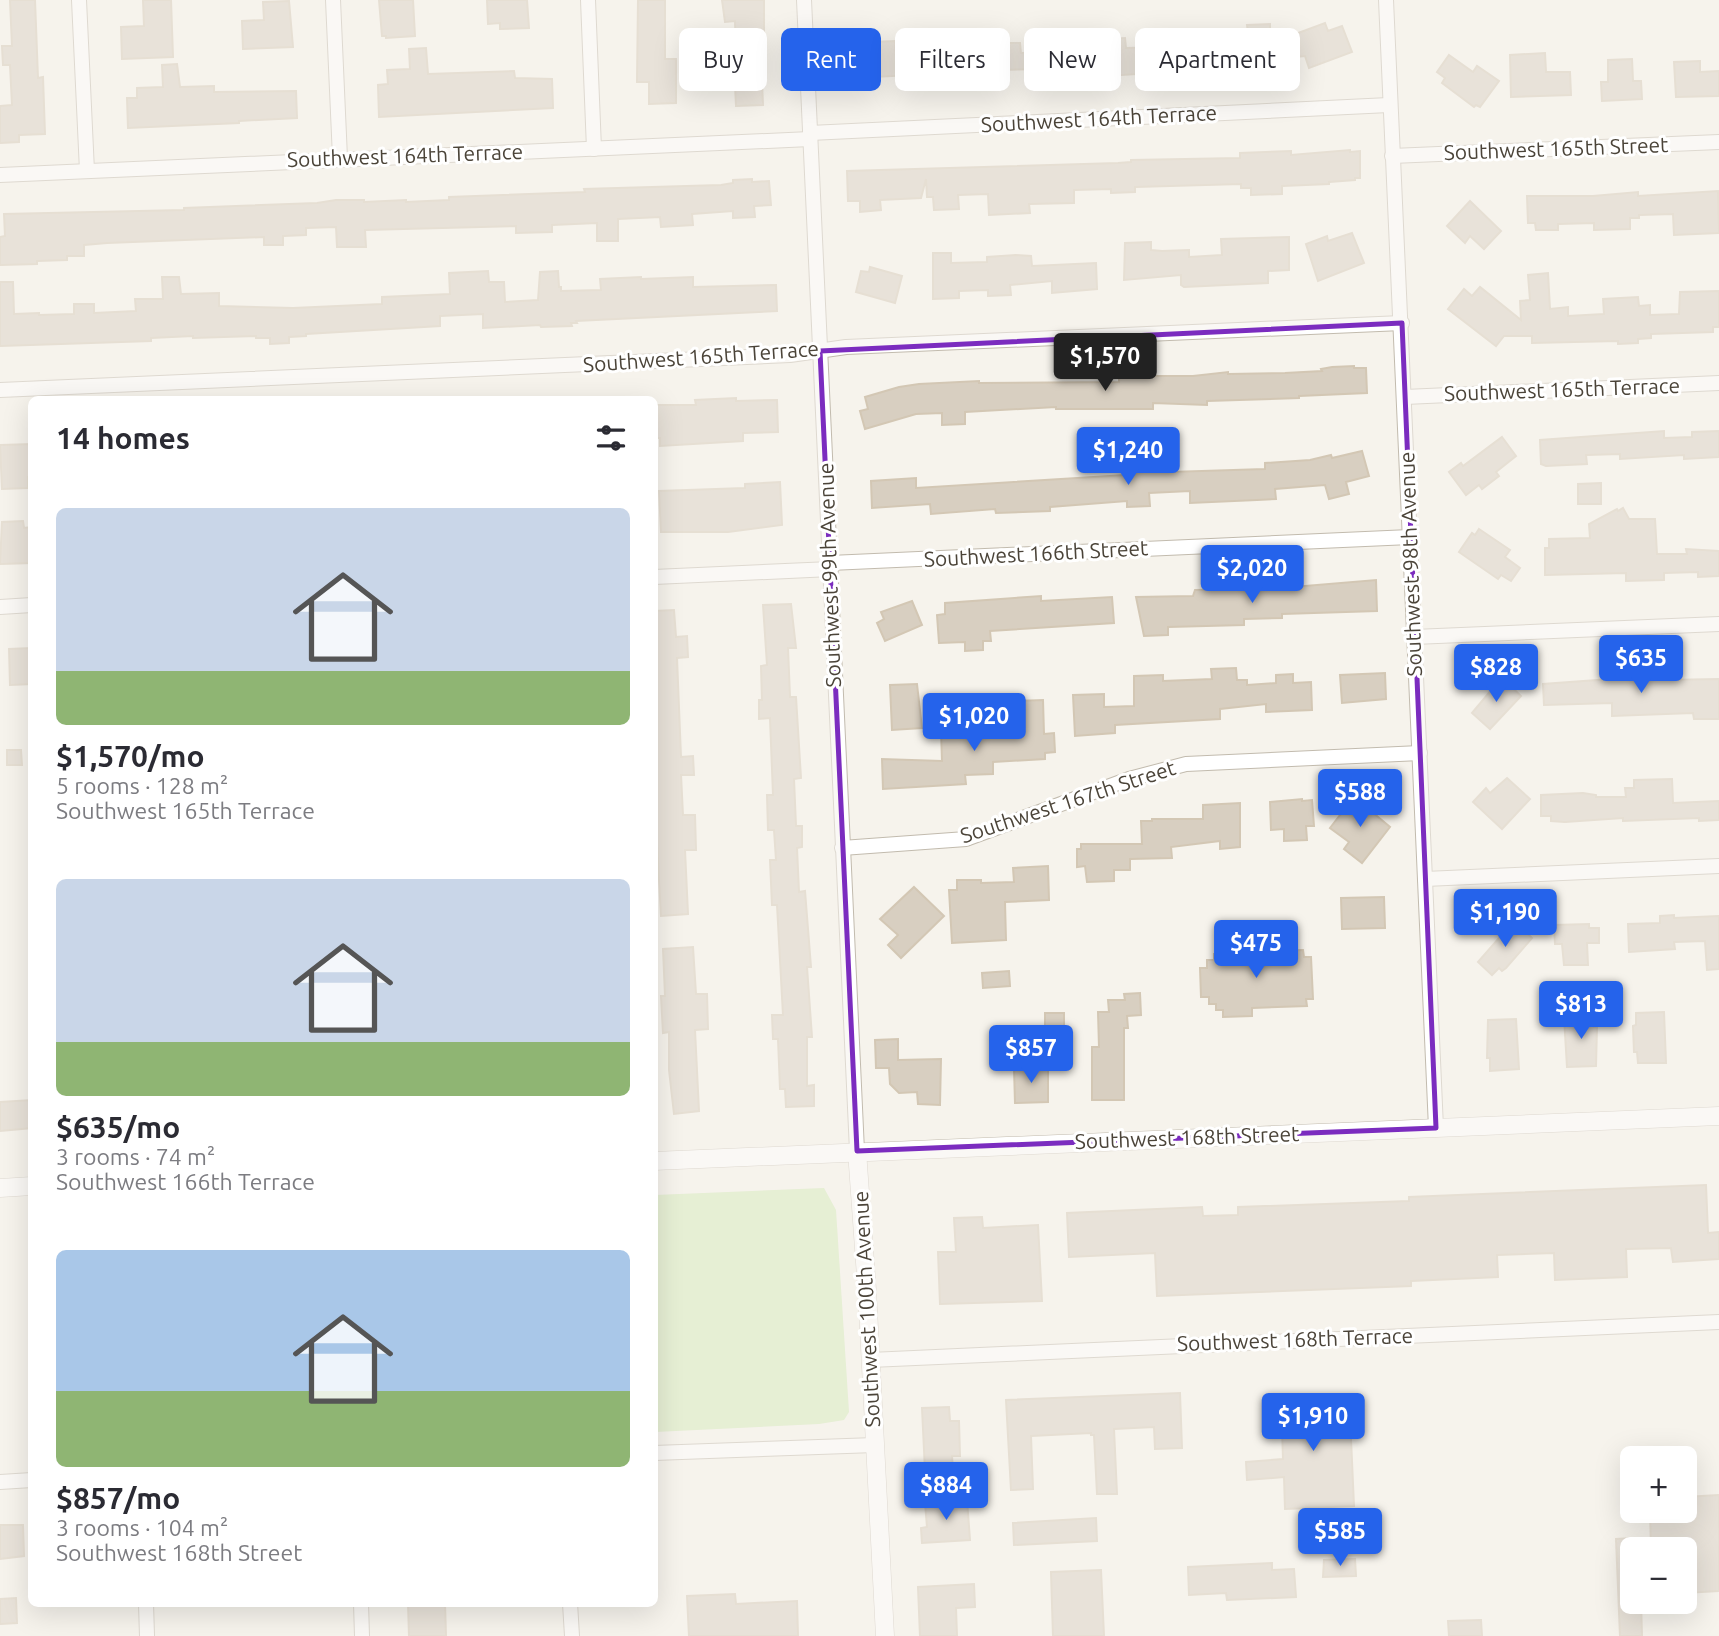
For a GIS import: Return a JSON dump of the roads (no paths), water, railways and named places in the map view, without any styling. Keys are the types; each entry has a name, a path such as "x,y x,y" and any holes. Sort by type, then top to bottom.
{"street":[{"path":"79,0 87,171"},
{"path":"333,0 340,158"},
{"path":"588,0 594,149"},
{"name":"Southwest 99th Avenue","path":"804,0 857,1151"},
{"name":"Southwest 98th Avenue","path":"1386,0 1436,1128"},
{"name":"Southwest 164th Terrace","path":"0,175 340,158 594,149 1389,105"},
{"name":"Southwest 165th Street","path":"1392,156 1719,142"},
{"name":"Southwest 165th Terrace","path":"0,390 776,356 860,346 1402,323"},
{"name":"Southwest 165th Terrace","path":"1405,397 1719,383"},
{"name":"Southwest 166th Street","path":"658,577 1410,537"},
{"path":"0,607 28,605"},
{"path":"1414,638 1719,624"},
{"name":"Southwest 167th Street","path":"842,848 966,839 1129,779 1186,764 1420,753"},
{"path":"1425,879 1719,866"},
{"name":"Southwest 168th Street","path":"658,1161 1719,1116"},
{"name":"Southwest 100th Avenue","path":"857,1151 885,1636"},
{"path":"0,1188 28,1186"},
{"name":"Southwest 168th Terrace","path":"870,1360 1719,1322"},
{"path":"658,1453 875,1445"},
{"path":"0,1482 28,1480"},
{"path":"146,1607 147,1636"},
{"path":"361,1607 362,1636"},
{"path":"570,1607 572,1636"}]}
